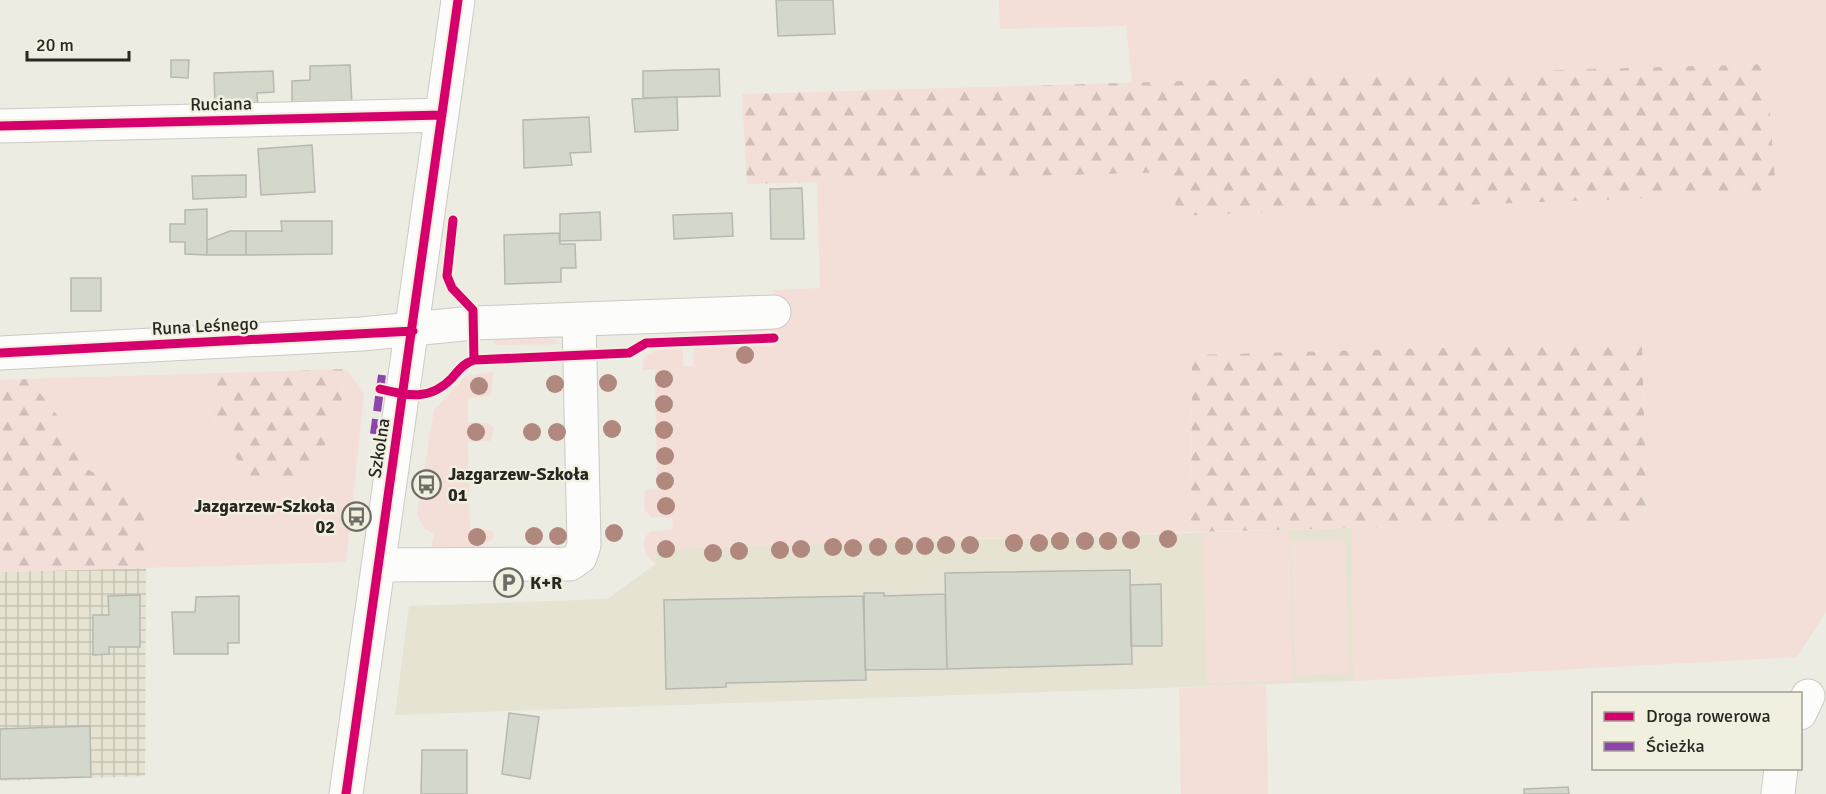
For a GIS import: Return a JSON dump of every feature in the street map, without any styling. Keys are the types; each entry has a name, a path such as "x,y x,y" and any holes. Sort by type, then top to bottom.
{"street":[{"name":"Szkolna","path":"346,794 458,0"},
{"name":"Ruciana","path":"0,126 442,115"},
{"name":"Runa Leśnego","path":"0,353 412,331 473,323 774,312"},
{"path":"378,565 570,564 580,557 584,545 579,319"},
{"path":"1779,794 1780,770"}],"shaded area":[{"path":"1352,528 1354,681 395,715 409,606 607,599 656,564 656,549"},
{"path":"146,568 145,776 0,781 0,572"}],"green space":[{"path":"999,0 1826,0 1826,612 1797,657 1354,681 1352,528 1647,521 1642,342 1192,355 1191,532 656,549 656,564 652,561 644,548 647,535 651,531 673,530 672,518 651,517 644,509 645,490 657,489 655,369 642,370 644,358 656,350 683,349 683,366 694,366 693,348 775,346 774,331 693,333 693,327 774,325 773,290 820,288 817,182 1175,172 1176,216 1766,64 1132,83 1126,26 1000,29"},
{"path":"1766,64 1776,193 1176,216 1174,172 747,184 742,94"},
{"path":"546,335 562,344 501,345 495,344 493,338"},
{"path":"1642,342 1647,521 1191,532 1192,355"},
{"path":"346,369 364,395 346,562 146,568 146,518 136,496 87,469 77,441 29,379 220,373 208,410 246,475 291,482 340,414"},
{"path":"346,369 340,414 318,458 291,482 246,475 208,409 220,373"},
{"path":"493,372 491,396 468,398 468,423 489,423 494,428 491,441 468,442 470,530 491,530 494,532 493,539 479,547 431,547 434,534 425,529 417,515 434,410 466,376"},
{"path":"29,379 77,441 87,469 136,495 146,518 146,568 0,572 0,380"},
{"path":"1289,531 1293,681 1207,683 1203,533"},
{"path":"1345,540 1349,673 1295,675 1291,542"},
{"path":"1266,684 1268,794 1181,794 1179,688"}],"building":[{"path":"776,0 833,0 835,34 778,36"},
{"path":"171,60 189,60 188,78 171,77"},
{"path":"350,65 352,105 292,106 292,81 310,80 310,66"},
{"path":"719,69 720,96 643,98 643,71"},
{"path":"273,71 274,92 257,93 258,109 215,108 214,73"},
{"path":"677,97 678,130 635,132 632,99"},
{"path":"589,117 591,152 570,153 572,165 524,168 523,120"},
{"path":"312,145 315,192 261,195 258,149"},
{"path":"246,175 246,197 193,199 192,176"},
{"path":"802,188 804,239 771,239 770,189"},
{"path":"207,209 207,255 185,254 185,242 170,242 170,224 185,224 185,210"},
{"path":"600,212 601,240 560,241 560,214"},
{"path":"732,213 733,236 674,239 673,215"},
{"path":"281,221 332,221 332,254 246,255 246,231 282,231"},
{"path":"230,231 246,231 246,255 207,255 207,240"},
{"path":"559,233 560,244 575,244 576,268 561,268 561,282 505,284 504,235"},
{"path":"71,278 101,278 101,311 71,311"},
{"path":"1130,570 1132,664 947,669 945,573"},
{"path":"1161,584 1162,646 1131,646 1130,585"},
{"path":"864,593 884,593 884,596 945,594 947,669 865,670"},
{"path":"140,595 140,647 109,647 109,654 93,655 93,615 109,615 108,596"},
{"path":"239,596 239,643 228,643 228,654 174,654 172,612 195,612 196,597"},
{"path":"863,596 866,680 726,683 726,687 666,689 664,600"},
{"path":"509,713 539,717 530,779 502,774"},
{"path":"90,726 91,777 0,779 0,729"},
{"path":"422,750 467,750 467,794 421,794"},
{"path":"1568,787 1569,794 1524,794 1524,789"}],"marked path":[{"path":"374,434 382,375"}],"cycle path":[{"path":"346,794 458,0"},
{"path":"0,126 442,115"},
{"path":"453,220 447,276 452,288 473,310 474,360"},
{"path":"0,353 413,331"},
{"path":"380,389 410,395 427,393 444,385 464,365 474,360 629,353 646,343 774,338"}],"place":[{"name":"Jazgarzew-Szkoła 01","path":"427,484"},
{"name":"Jazgarzew-Szkoła 02","path":"356,516"},
{"name":"K+R","path":"509,583"}]}
